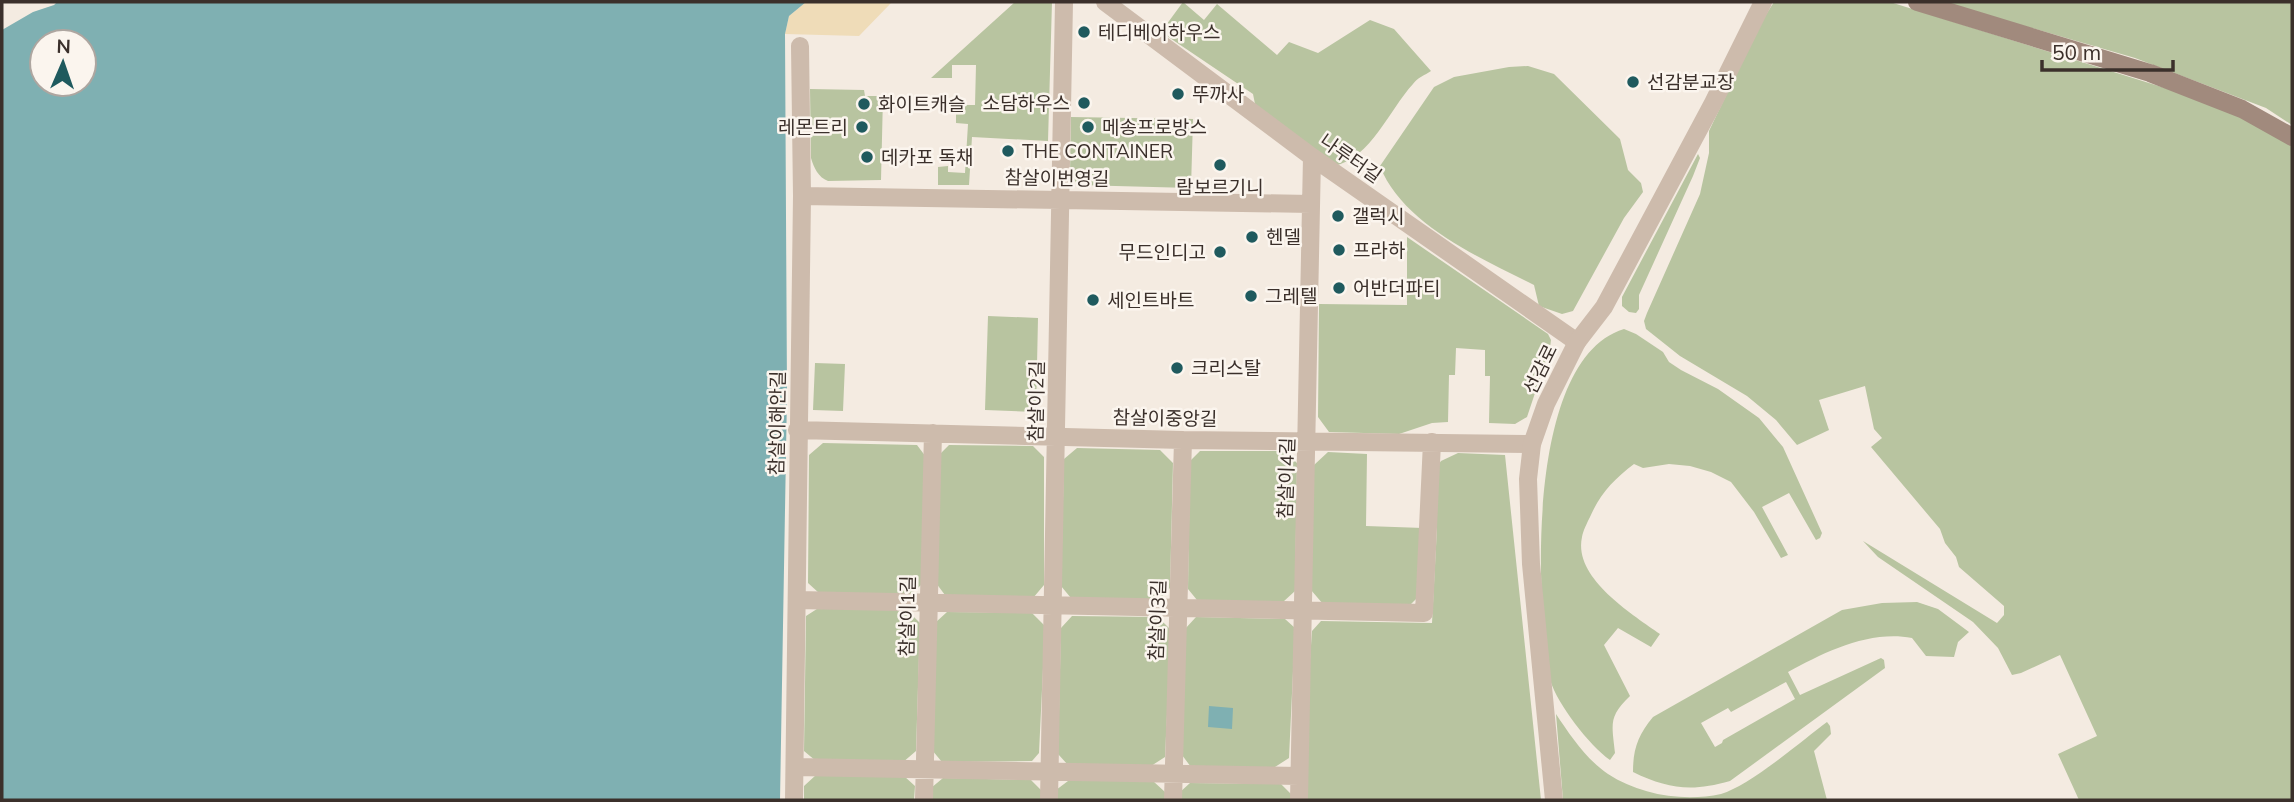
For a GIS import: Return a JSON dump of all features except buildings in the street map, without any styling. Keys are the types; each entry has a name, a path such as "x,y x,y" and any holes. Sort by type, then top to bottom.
{"main road":[{"path":"1917,2 2150,73 2242,109 2292,136"}],"street":[{"name":"참살이2길","path":"1049,800 1064,2"},
{"name":"나루터길","path":"1105,2 1312,157 1577,342"},
{"name":"선감로","path":"1554,800 1531,564 1528,479 1532,444 1546,404 1577,342 1604,307 1713,103 1763,2"},
{"name":"참살이해안길","path":"794,800 802,196 800,46"},
{"name":"참살이4길","path":"1299,800 1312,157"},
{"name":"참살이번영길","path":"802,196 1311,204"},
{"name":"참살이중앙길","path":"797,430 1183,440 1532,444"},
{"name":"참살이1길","path":"924,800 933,433"},
{"name":"참살이3길","path":"1172,800 1183,440"},
{"path":"797,600 1424,613 1432,442"},
{"path":"795,767 1299,776"}],"green space":[{"path":"1015,2 1052,2 1048,141 972,137 969,185 938,185 938,167 948,166 948,172 965,173 968,124 956,123 956,105 975,105 976,65 952,65 952,78 931,78"},
{"path":"1183,2 1204,20 1217,4 1277,55 1289,42 1318,53 1370,20 1394,29 1431,71 1415,82 1359,153 1334,166 1256,109 1253,94 1161,32"},
{"path":"1774,2 1890,2 2197,98 2245,119 2292,146 2292,800 2079,800 2058,754 2097,736 2060,655 2012,675 1998,648 1973,622 1878,557 1863,541 1997,623 2004,615 2004,606 1959,567 1940,529 1871,447 1882,438 1874,429 1865,386 1819,400 1829,430 1797,445 1776,420 1747,396 1680,356 1646,329 1644,321 1647,313 1700,194 1709,153 1709,131 1760,24"},
{"path":"1942,2 2292,2 2292,125 2266,108 2135,58"},
{"path":"1528,66 1554,74 1620,139 1628,170 1641,183 1643,192 1624,218 1573,311 1562,314 1539,306 1534,285 1468,251 1425,222 1391,187 1380,166 1434,87 1454,77"},
{"path":"810,89 864,90 865,96 883,96 881,180 828,181 819,175 811,158"},
{"path":"1071,117 1193,119 1191,188 1078,185 1070,174"},
{"path":"1698,154 1700,158 1693,176 1639,295 1639,309 1636,313 1629,312 1622,306 1622,297"},
{"path":"1407,237 1548,334 1551,340 1550,348 1527,417 1515,424 1489,423 1490,376 1485,376 1485,350 1456,348 1455,375 1449,375 1448,422 1432,423 1399,434 1329,432 1318,417 1319,304 1407,305"},
{"path":"988,316 1038,318 1036,412 985,410"},
{"path":"1624,329 1663,352 1669,362 1681,370 1718,389 1759,418 1783,447 1822,533 1816,540 1789,493 1762,507 1788,555 1781,558 1754,512 1731,482 1711,472 1690,466 1669,464 1643,468 1634,464 1614,481 1598,501 1586,524 1582,537 1582,552 1586,567 1607,593 1660,634 1651,647 1618,628 1604,645 1630,696 1618,710 1613,722 1615,753 1610,760 1575,724 1550,680 1542,603 1542,514 1547,465 1557,419 1572,378 1594,347"},
{"path":"815,363 845,364 843,411 813,410"},
{"path":"823,443 917,445 926,457 921,585 909,596 819,593 808,583 809,455"},
{"path":"949,445 1033,446 1044,457 1044,585 1033,598 945,595 936,583 938,456"},
{"path":"1077,448 1160,450 1173,463 1170,588 1159,600 1071,598 1061,586 1064,459"},
{"path":"1200,451 1284,451 1297,463 1295,591 1283,602 1197,600 1188,589 1190,461"},
{"path":"1328,452 1367,454 1366,526 1423,528 1422,593 1410,605 1323,604 1311,590 1314,465"},
{"path":"1458,453 1505,455 1541,800 1307,800 1308,688 1312,631 1321,621 1432,623 1437,527 1436,468 1441,461"},
{"path":"1917,602 1938,609 1969,632 1958,642 1954,657 1926,656 1912,638 1880,637 1832,650 1788,672 1800,695 1881,658 1885,668 1730,781 1704,787 1680,787 1633,772 1637,743 1653,717 1842,610 1882,603","holes":["1786,682 1795,699 1715,747 1701,723 1728,708 1731,712"]},
{"path":"820,607 906,609 920,623 916,751 902,763 816,761 804,751 806,616"},
{"path":"947,612 1032,613 1045,626 1039,753 1032,761 942,762 932,750 935,623"},
{"path":"1072,616 1158,617 1171,630 1165,757 1151,766 1068,765 1058,754 1061,628"},
{"path":"1196,617 1285,619 1295,628 1289,758 1275,767 1191,767 1182,755 1185,629"},
{"path":"1556,714 1586,754 1608,774 1648,792 1677,797 1721,794 1733,789 1775,762 1827,722 1831,734 1814,751 1827,800 1563,800"},
{"path":"816,775 904,776 915,786 914,800 804,800 804,786"},
{"path":"943,778 1031,780 1041,790 1041,800 931,800 931,788"},
{"path":"1068,781 1153,781 1165,792 1165,800 1056,800 1056,790"},
{"path":"1190,783 1281,784 1291,794 1291,800 1179,800 1179,793"}],"sand":[{"path":"806,2 892,2 859,36 785,34 789,16"}],"water":[{"path":"57,2 806,2 789,16 785,34 787,394 780,800 2,800 2,30"},
{"path":"1209,706 1233,708 1232,729 1208,727"}],"place":[{"name":"테디베어하우스","path":"1084,32"},
{"name":"선감분교장","path":"1633,82"},
{"name":"뚜까사","path":"1178,94"},
{"name":"소담하우스","path":"1084,103"},
{"name":"화이트캐슬","path":"864,104"},
{"name":"레몬트리","path":"862,127"},
{"name":"메송프로방스","path":"1088,127"},
{"name":"THE CONTAINER","path":"1008,151"},
{"name":"데카포 독채","path":"867,157"},
{"name":"람보르기니","path":"1220,165"},
{"name":"갤럭시","path":"1338,216"},
{"name":"헨델","path":"1252,237"},
{"name":"프라하","path":"1339,250"},
{"name":"무드인디고","path":"1220,252"},
{"name":"어반더파티","path":"1339,288"},
{"name":"그레텔","path":"1251,296"},
{"name":"세인트바트","path":"1093,300"},
{"name":"크리스탈","path":"1177,368"}]}
